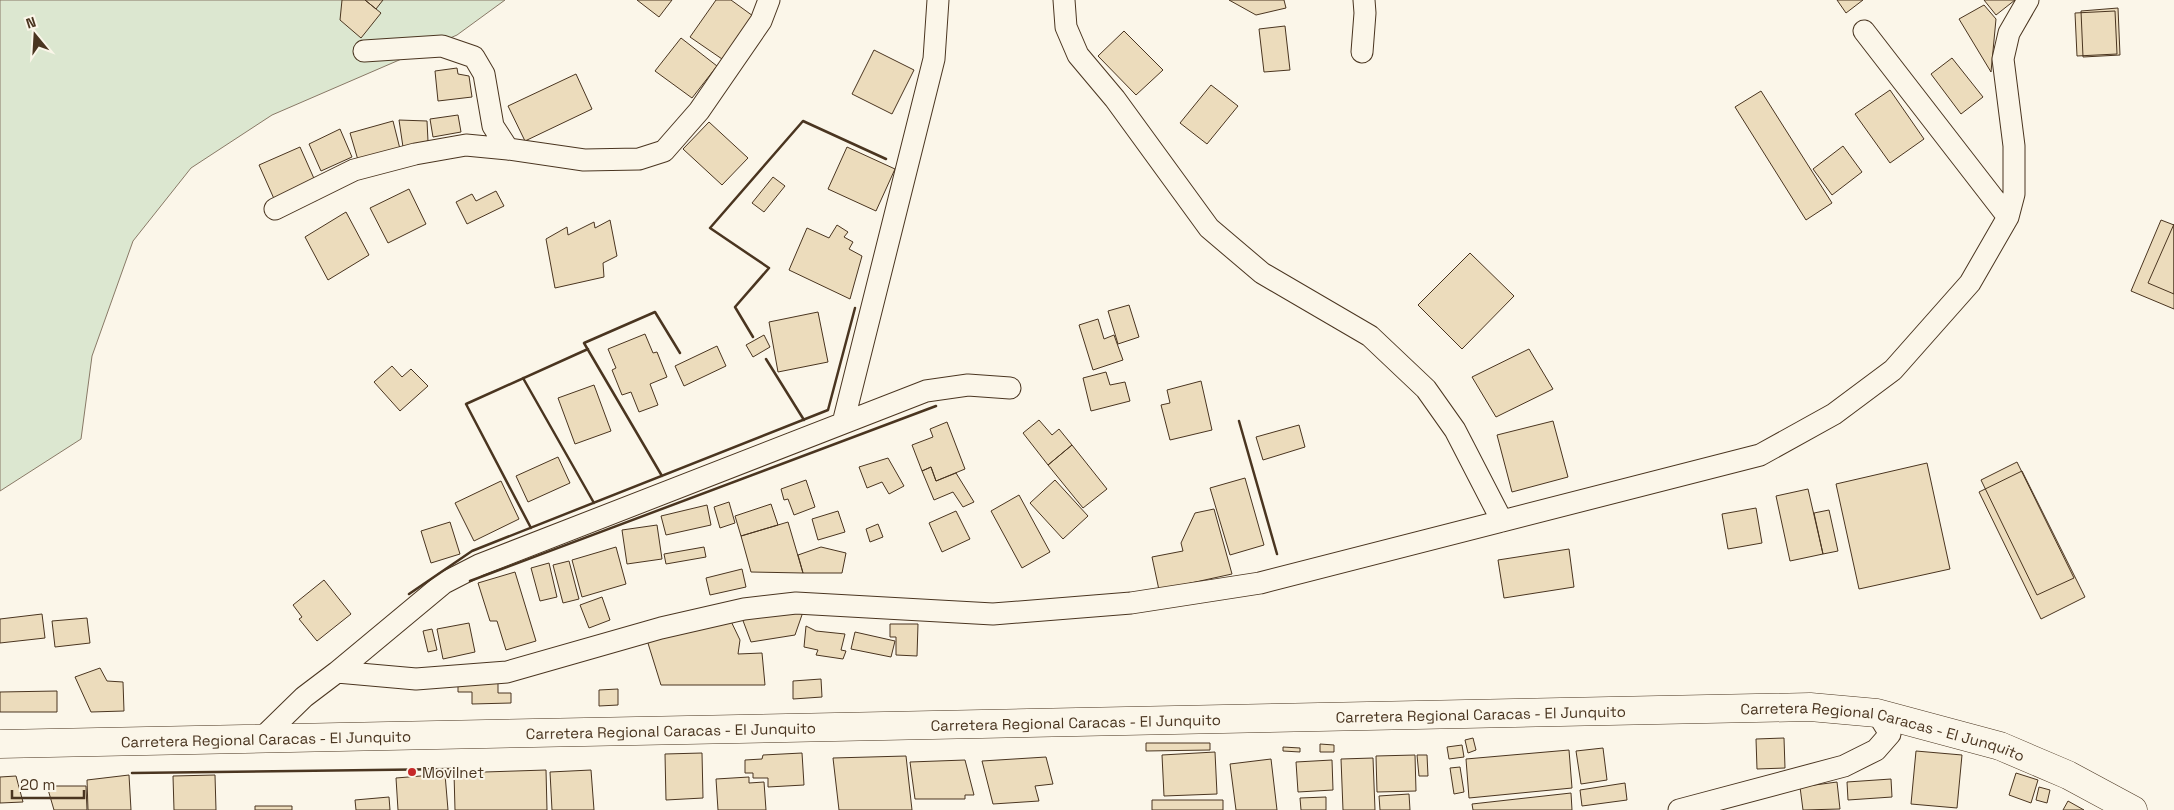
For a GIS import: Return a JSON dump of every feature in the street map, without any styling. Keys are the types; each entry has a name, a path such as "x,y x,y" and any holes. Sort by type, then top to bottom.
{"main road":[{"name":"Carretera Regional Caracas - El Junquito","path":"0,744 1810,707 1877,713 2000,746 2068,775 2133,810"}],"street":[{"path":"275,210 354,170 415,154 466,145 584,160 639,159 664,151 699,111 761,21 769,0"},
{"path":"843,424 934,59 938,0"},
{"path":"1064,0 1066,27 1078,55 1115,99 1209,228 1262,273 1370,336 1426,389 1455,430 1502,522"},
{"path":"1362,52 1364,0"},
{"path":"337,672 416,678 507,672 661,628 744,609 796,603 993,614 1131,603 1260,583 1760,454 1834,414 1893,370 1970,284 2008,217 2014,194 2014,146 2003,59 2009,33 2028,0"},
{"path":"1864,31 2008,217"},
{"path":"364,51 401,47 442,46 474,57 484,74 493,126 508,149"},
{"path":"262,738 304,698 444,583 479,565 926,391 968,385 1010,388"},
{"path":"1679,810 1844,766 1876,750 1890,734 1877,713"}],"green space":[{"path":"0,0 505,0 457,35 272,115 191,168 133,241 92,356 81,439 0,491"}],"building":[{"path":"342,0 365,0 381,13 361,38 340,20"},
{"path":"365,0 383,0 376,9"},
{"path":"637,0 672,0 659,17"},
{"path":"716,0 731,0 753,16 722,59 690,37"},
{"path":"1229,0 1284,0 1286,8 1256,15"},
{"path":"1837,0 1863,0 1846,13"},
{"path":"1984,0 2015,0 1996,15"},
{"path":"1984,5 1996,19 1991,72 1959,19"},
{"path":"2118,8 2120,55 2083,57 2081,11"},
{"path":"2115,11 2117,54 2077,56 2075,13"},
{"path":"1285,26 1290,70 1264,72 1259,29"},
{"path":"1124,31 1163,70 1136,95 1098,56"},
{"path":"681,38 717,66 692,98 655,71"},
{"path":"874,50 914,70 892,114 852,94"},
{"path":"1952,58 1983,97 1961,114 1931,74"},
{"path":"457,68 458,74 469,76 472,97 438,101 435,71"},
{"path":"576,74 592,109 525,141 508,106"},
{"path":"1211,85 1238,106 1207,144 1180,123"},
{"path":"1890,90 1924,139 1890,163 1855,114"},
{"path":"1761,91 1832,203 1806,220 1735,107"},
{"path":"458,115 461,132 433,137 430,119"},
{"path":"399,120 427,121 428,141 403,147"},
{"path":"393,121 400,149 358,160 350,133"},
{"path":"709,122 748,158 722,185 683,149"},
{"path":"340,129 352,157 321,171 309,144"},
{"path":"1843,146 1862,172 1832,195 1813,169"},
{"path":"300,147 316,183 275,201 259,165"},
{"path":"847,147 895,169 876,211 828,189"},
{"path":"773,177 785,186 764,212 752,203"},
{"path":"409,189 426,224 388,243 370,208"},
{"path":"496,191 504,206 467,224 456,202 472,194 476,201"},
{"path":"346,212 369,255 328,280 305,237"},
{"path":"610,220 617,256 603,263 604,277 555,288 546,239 567,227 568,235 594,222 595,228"},
{"path":"2161,220 2174,225 2174,309 2131,291"},
{"path":"2174,224 2174,294 2148,283"},
{"path":"837,225 848,232 844,237 853,242 849,249 862,256 850,299 789,270 807,228 829,238"},
{"path":"1470,253 1514,296 1462,349 1418,305"},
{"path":"1129,305 1139,337 1118,344 1108,311"},
{"path":"818,312 828,362 778,372 769,322"},
{"path":"1098,319 1104,339 1114,335 1123,360 1093,370 1079,325"},
{"path":"645,334 653,353 657,352 667,377 650,384 658,405 639,412 631,392 622,395 612,370 616,368 608,349"},
{"path":"764,335 770,347 753,357 746,345"},
{"path":"717,346 726,366 684,386 675,366"},
{"path":"1529,349 1553,389 1496,417 1472,377"},
{"path":"392,366 402,377 411,369 428,386 400,411 374,382"},
{"path":"1106,372 1110,385 1125,382 1130,401 1091,411 1083,378"},
{"path":"1201,381 1212,430 1170,440 1161,405 1170,403 1167,390"},
{"path":"594,385 611,431 575,444 558,398"},
{"path":"1039,420 1052,435 1059,429 1072,445 1048,465 1023,433"},
{"path":"1553,421 1568,477 1512,492 1497,435"},
{"path":"947,422 965,469 936,481 931,467 922,471 912,445 933,437 930,429"},
{"path":"1299,425 1305,447 1263,460 1256,437"},
{"path":"1072,445 1107,489 1083,508 1048,465"},
{"path":"558,457 570,483 528,502 516,476"},
{"path":"888,458 904,486 889,494 882,482 867,488 859,467"},
{"path":"2017,462 2074,578 2037,595 1981,480"},
{"path":"1927,463 1950,569 1859,589 1836,484"},
{"path":"931,467 936,481 956,473 974,502 963,507 953,492 934,500 922,471"},
{"path":"2022,471 2085,597 2041,619 1979,492"},
{"path":"1245,478 1264,545 1230,555 1210,488"},
{"path":"806,480 815,507 794,515 788,499 784,500 781,489"},
{"path":"1055,480 1088,516 1063,539 1030,503"},
{"path":"501,481 519,519 474,541 455,503"},
{"path":"1808,489 1823,554 1790,561 1776,496"},
{"path":"1019,495 1050,552 1022,568 991,511"},
{"path":"729,502 735,523 720,528 714,507"},
{"path":"771,504 778,525 741,536 735,516"},
{"path":"707,505 711,525 666,535 661,516"},
{"path":"1756,508 1762,543 1728,549 1722,514"},
{"path":"1214,509 1232,574 1159,590 1152,557 1183,551 1181,543 1195,513"},
{"path":"1829,510 1838,551 1823,554 1814,513"},
{"path":"838,511 845,532 818,540 812,519"},
{"path":"956,511 970,539 942,552 929,523"},
{"path":"450,522 460,554 431,563 421,531"},
{"path":"788,522 803,573 751,572 741,536"},
{"path":"878,524 883,537 870,542 866,529"},
{"path":"657,525 662,559 627,564 622,530"},
{"path":"616,547 626,584 582,597 572,560"},
{"path":"704,547 706,557 666,564 664,554"},
{"path":"821,547 846,553 842,573 803,573 798,555"},
{"path":"1569,549 1574,587 1504,598 1498,560"},
{"path":"569,561 579,599 563,603 553,565"},
{"path":"549,563 557,597 540,601 531,568"},
{"path":"742,569 746,587 710,595 706,578"},
{"path":"515,572 536,641 506,650 497,621 490,621 478,583"},
{"path":"324,580 351,614 317,641 299,619 302,617 293,605"},
{"path":"602,597 610,620 589,628 580,605"},
{"path":"804,609 795,635 751,642 742,618"},
{"path":"42,614 45,638 0,643 0,619"},
{"path":"728,615 740,640 738,654 762,653 765,685 661,685 647,640"},
{"path":"87,618 90,643 55,647 52,621"},
{"path":"469,623 475,652 443,659 437,629"},
{"path":"890,624 918,624 917,656 896,655 896,637 890,637"},
{"path":"806,626 816,631 845,634 841,650 846,651 843,659 816,655 818,650 804,647"},
{"path":"432,629 437,650 428,652 423,631"},
{"path":"855,632 895,641 891,657 851,649"},
{"path":"100,668 107,681 123,682 124,711 91,712 75,677"},
{"path":"498,678 498,693 511,693 511,703 472,704 472,692 458,692 458,679"},
{"path":"821,679 822,697 793,699 793,681"},
{"path":"618,689 618,705 599,706 599,690"},
{"path":"57,691 57,712 0,712 0,692"},
{"path":"1473,738 1476,750 1468,753 1465,740"},
{"path":"1784,738 1785,768 1757,769 1756,739"},
{"path":"1146,743 1210,743 1210,750 1146,751"},
{"path":"1320,744 1334,745 1334,752 1320,752"},
{"path":"1462,745 1464,757 1449,759 1447,747"},
{"path":"1283,747 1300,748 1300,752 1283,751"},
{"path":"1603,748 1607,780 1581,784 1576,751"},
{"path":"1569,750 1572,788 1469,798 1466,759"},
{"path":"1916,751 1962,755 1957,808 1911,804"},
{"path":"1215,752 1217,794 1164,796 1162,755"},
{"path":"702,753 703,798 666,800 665,754"},
{"path":"802,753 804,785 768,787 768,778 753,778 753,773 745,773 745,760 762,759 763,755"},
{"path":"1415,755 1416,791 1377,792 1376,756"},
{"path":"1417,755 1427,755 1428,776 1419,776"},
{"path":"906,756 912,810 839,810 833,758"},
{"path":"1046,757 1053,784 1035,786 1039,801 993,804 982,761"},
{"path":"1373,758 1375,810 1343,810 1341,759"},
{"path":"1271,759 1277,810 1236,810 1230,764"},
{"path":"965,760 974,795 965,795 965,799 915,799 910,762"},
{"path":"1332,760 1333,790 1298,792 1296,762"},
{"path":"1460,767 1464,792 1454,794 1450,768"},
{"path":"546,770 547,810 455,810 454,773"},
{"path":"591,770 594,810 552,810 550,772"},
{"path":"2016,773 2038,780 2031,803 2009,795"},
{"path":"445,774 448,810 398,810 396,778"},
{"path":"129,775 131,810 88,810 87,780"},
{"path":"215,775 216,810 174,810 173,776"},
{"path":"16,776 23,802 0,803 0,777"},
{"path":"749,777 749,783 764,782 766,810 718,810 716,779"},
{"path":"1891,779 1892,797 1848,800 1847,782"},
{"path":"1837,782 1840,809 1803,810 1800,787"},
{"path":"1625,783 1627,800 1582,806 1580,790"},
{"path":"47,786 86,786 87,810 54,810"},
{"path":"2039,787 2050,790 2047,803 2036,800"},
{"path":"1571,793 1572,810 1473,810 1472,804"},
{"path":"1409,794 1410,810 1380,810 1379,796"},
{"path":"389,797 390,810 356,810 355,800"},
{"path":"1326,797 1326,810 1301,810 1300,798"},
{"path":"1152,800 1223,800 1223,810 1152,810"},
{"path":"2068,801 2084,810 2063,810"},
{"path":"255,806 292,806 292,810 255,810"}],"wall":[{"path":"753,337 735,307 769,268 710,228 803,121 886,159"},
{"path":"409,594 472,551 828,410 855,308"},
{"path":"662,476 584,343 655,312 680,353"},
{"path":"531,528 466,404 588,349"},
{"path":"766,359 804,420"},
{"path":"523,378 594,503"},
{"path":"470,581 936,406"},
{"path":"1239,421 1277,554"},
{"path":"132,773 453,769"}],"place":[{"name":"Movilnet","path":"412,772"}]}
